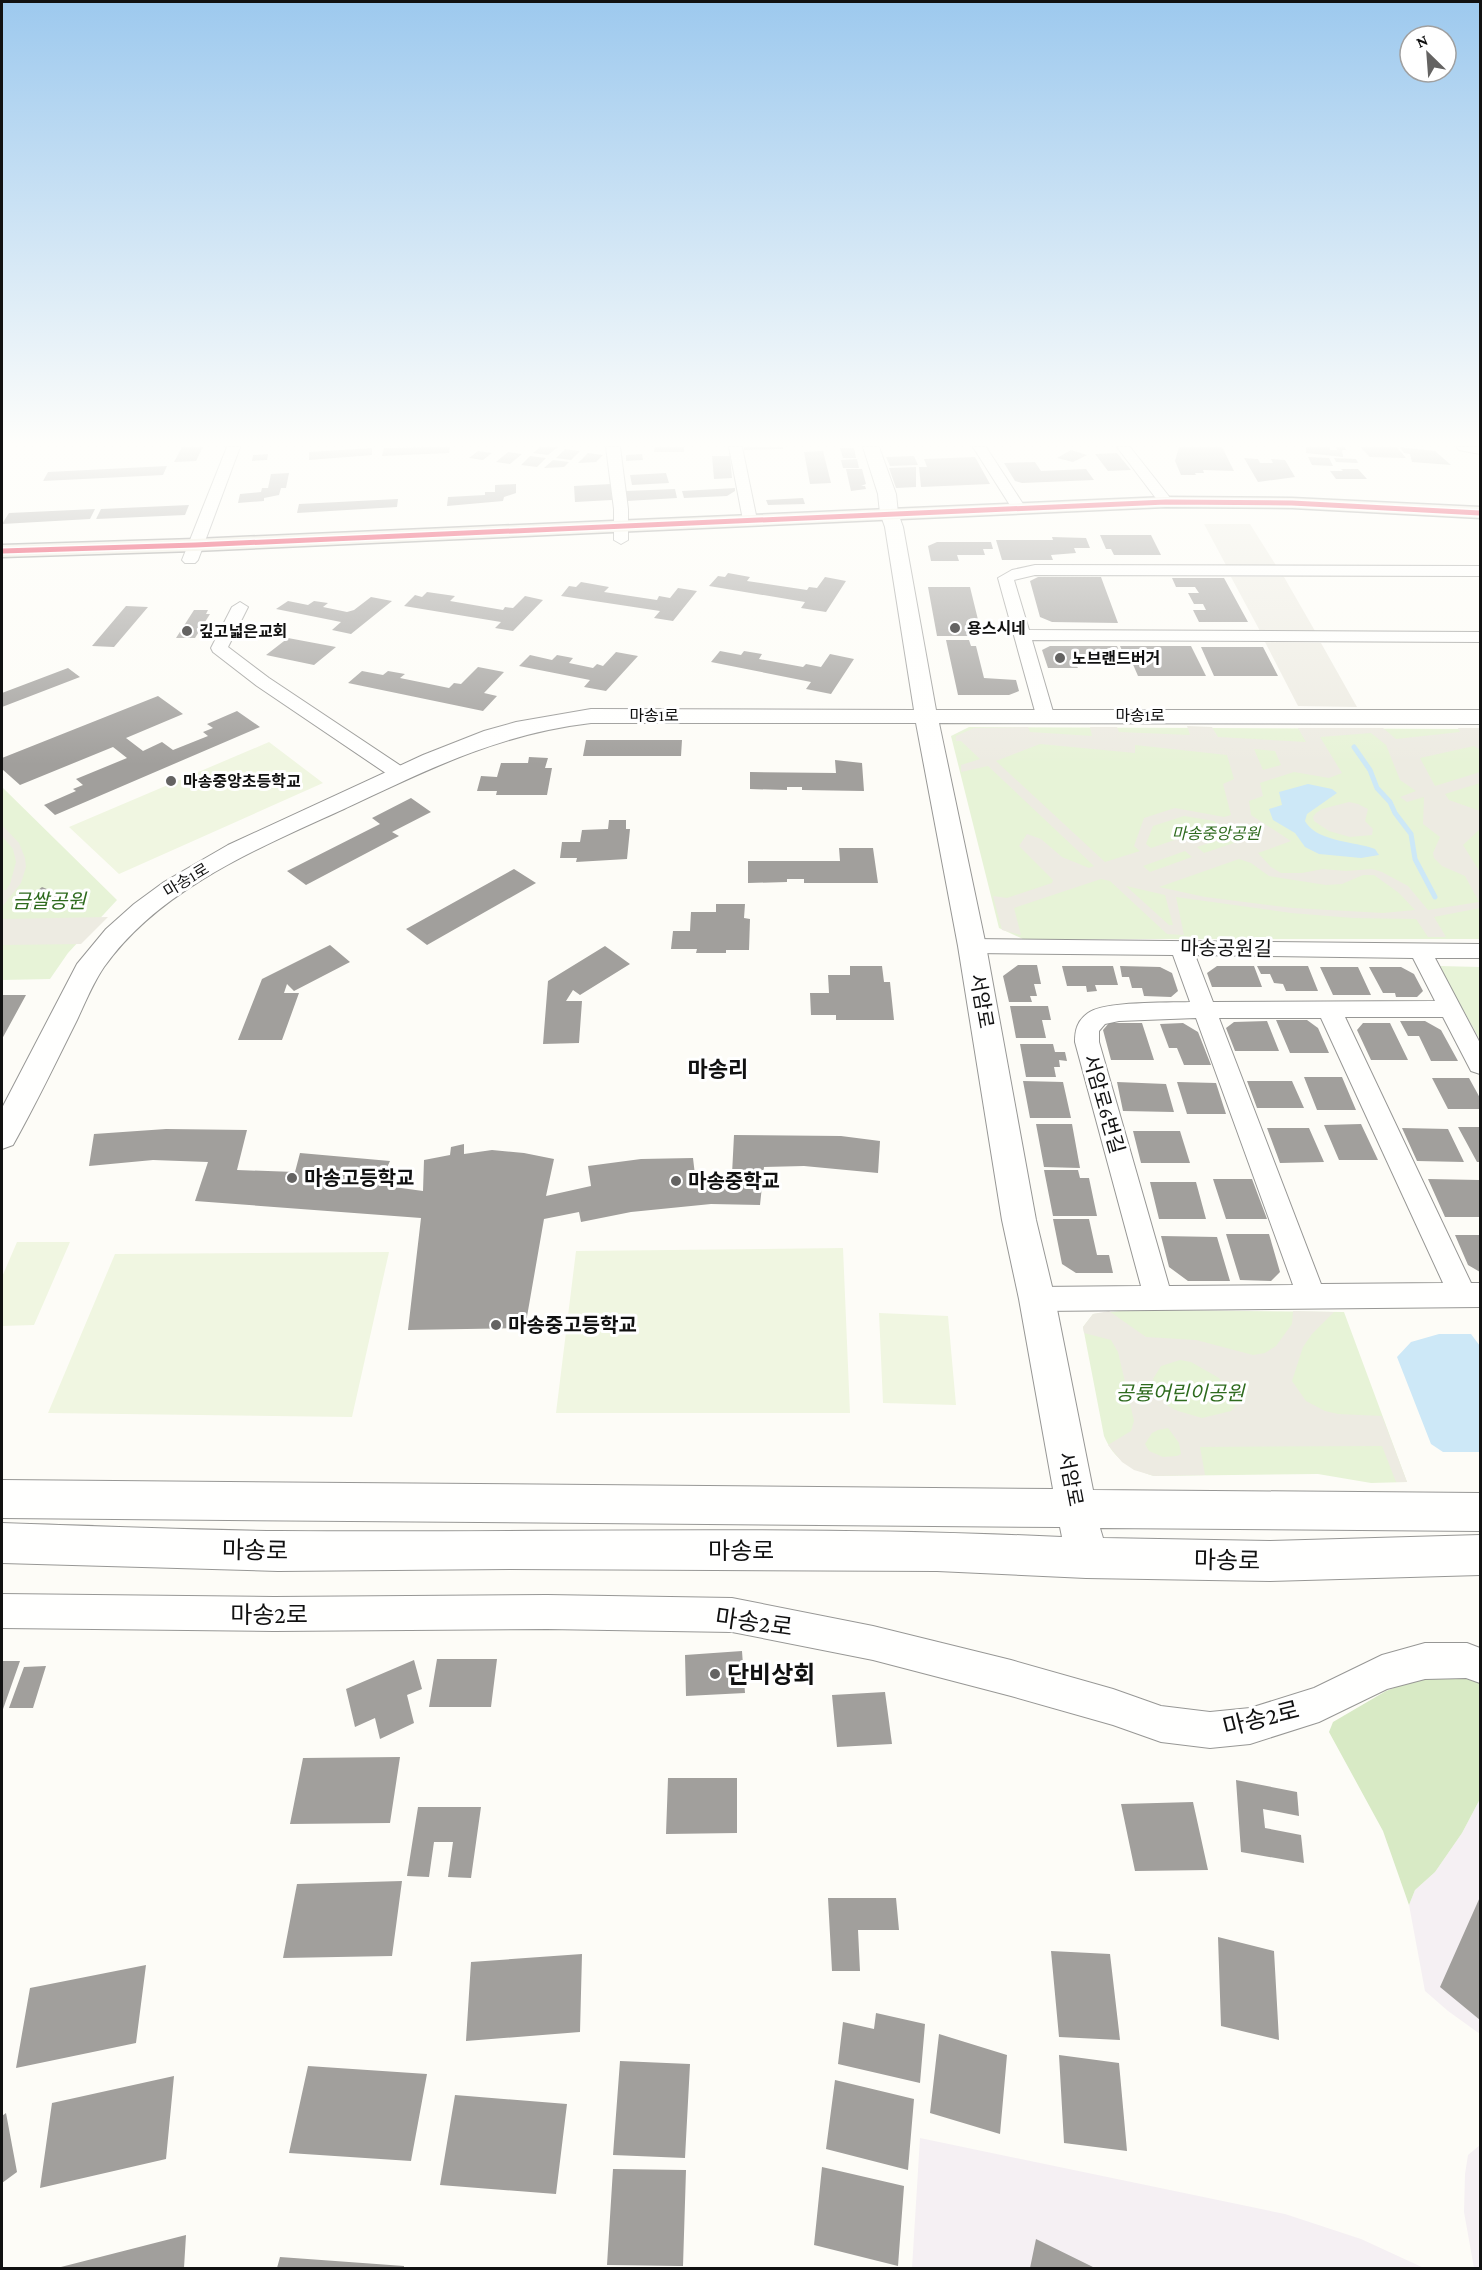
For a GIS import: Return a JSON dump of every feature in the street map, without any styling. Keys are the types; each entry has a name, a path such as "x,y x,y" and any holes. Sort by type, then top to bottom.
{"main road":[{"path":"187,553 193,553"},
{"path":"2,565 193,553"}],"street":[{"name":"서암로","path":"898,553 926,715 972,946 1019,1220 1037,1299 1086,1558"},
{"path":"1046,715 1006,578 1017,573 1035,570 1480,571"},
{"path":"240,607 219,648 263,682 400,774"},
{"path":"1024,635 1480,637"},
{"name":"마송1로","path":"2,1137 91,964 108,942 138,912 175,885 232,854 475,740 512,728 556,719 602,716 1480,717"},
{"name":"마송공원길","path":"972,946 1480,951"},
{"path":"1181,948 1312,1297"},
{"path":"1420,950 1480,1065"},
{"path":"1037,1299 1158,1296 1471,1295 1329,1009"},
{"name":"서암로6번길","path":"1158,1296 1087,1042 1087,1029 1097,1018 1119,1013 1204,1010 1450,1009"},
{"name":"마송로","path":"2,1499 1480,1512"},
{"name":"마송로","path":"2,1543 278,1551 510,1549 926,1551 1086,1558 1270,1561 1480,1555"},
{"name":"마송2로","path":"2,1611 274,1614 547,1612 732,1615 873,1643 1034,1684 1161,1724 1210,1730 1250,1726 1319,1704 1382,1673 1425,1661 1467,1660 1480,1666"}],"shaded area":[{"path":"1219,553 1268,553 1277,567 1227,567"},
{"path":"1231,577 1284,577 1315,631 1260,631"},
{"path":"1265,642 1321,643 1357,707 1298,706"},
{"path":"1187,726 1212,727 1218,737 1306,742 1298,728 1383,728 1396,739 1460,732 1458,728 1480,728 1480,750 1474,746 1420,758 1435,786 1480,772 1480,783 1445,794 1449,800 1480,811 1480,829 1463,845 1480,872 1480,908 1434,917 1446,937 1428,937 1416,919 1353,918 1291,913 1176,897 1184,935 1167,934 1110,881 1101,879 1014,908 1021,935 1002,930 993,896 1007,898 1052,883 1053,880 1019,846 1027,834 1041,839 1062,857 1089,868 1094,866 988,766 961,772 961,765 980,759 961,741 956,741 956,736 974,728 1028,727 1030,732 1092,736 1090,727 1117,727 1119,732 1190,735","holes":["1371,733 1386,745 1400,780 1416,791 1400,797 1407,802 1424,797 1423,824 1440,837 1433,853 1434,858 1442,866 1465,876 1479,902 1428,910 1408,886 1372,869 1346,871 1323,869 1302,873 1281,873 1271,867 1258,853 1291,841 1251,815 1249,801 1263,796 1260,783 1294,772 1329,778 1342,773 1320,737","1040,744 1135,753 1135,745 1227,755 1234,779 1223,784 1231,815 1224,817 1175,808 1144,818 1134,846 1140,851 1105,862 996,761","1254,749 1275,751 1281,765 1263,770","1184,816 1214,821 1219,825 1151,848 1146,844 1153,826","1239,833 1246,839 1204,853 1197,847","1185,851 1192,857 1150,872 1143,866","1239,859 1251,863 1269,876 1326,885 1342,884 1363,875 1374,875 1399,893 1415,910 1383,913 1293,908 1205,897 1159,887","1126,886 1165,895 1173,925 1169,925"]},
{"path":"1349,802 1368,809 1365,821 1373,829 1372,835 1350,837 1329,831 1314,821 1313,817 1322,809"},
{"path":"2,825 19,843 26,867 21,883 2,907 2,890 6,890 10,884 16,862 13,849 2,836"},
{"path":"108,917 81,944 2,945 2,919"},
{"path":"1109,1311 1146,1337 1196,1340 1253,1355 1265,1353 1276,1346 1292,1324 1293,1311 1334,1312 1312,1334 1303,1347 1292,1381 1306,1401 1325,1411 1338,1414 1382,1416 1407,1482 1396,1482 1382,1446 1200,1447 1205,1475 1154,1476 1134,1470 1122,1462 1108,1445 1131,1431 1134,1421 1118,1352 1111,1340 1084,1333 1083,1327 1093,1314","holes":["1180,1360 1191,1362 1219,1378 1233,1398 1235,1406 1231,1411 1202,1418 1168,1406 1160,1397 1153,1379 1161,1366","1168,1428 1179,1443 1181,1454 1163,1457 1149,1451 1145,1444 1152,1433"]},
{"path":"1480,1799 1480,2034 1425,1991 1409,1905 1415,1890 1435,1872 1462,1833"},
{"path":"920,2138 1285,2214 1361,2239 1424,2268 912,2268"},
{"path":"1480,2145 1480,2268 1474,2268 1464,2212 1465,2174 1468,2155"}],"green space":[{"name":"마송중앙공원","path":"969,727 1480,729 1480,939 1023,939 999,928 951,736"},
{"path":"269,742 323,783 119,874 69,827"},
{"name":"금쌀공원","path":"2,787 117,900 68,953 50,979 2,980"},
{"path":"1439,966 1480,967 1480,1040"},
{"path":"17,1242 70,1242 34,1325 2,1326 2,1277"},
{"path":"843,1248 850,1413 556,1413 576,1251"},
{"path":"389,1252 352,1417 48,1413 115,1254"},
{"name":"공룡어린이공원","path":"1129,1310 1344,1312 1407,1482 1371,1483 1318,1474 1154,1476 1131,1467 1118,1457 1104,1436 1083,1327 1093,1314"},
{"path":"879,1313 948,1316 956,1405 883,1403"},
{"path":"1459,1677 1480,1681 1480,1799 1462,1833 1435,1872 1415,1890 1409,1905 1383,1831 1329,1732 1333,1722 1386,1691 1417,1679"}],"water":[{"path":"1308,784 1332,789 1337,793 1307,814 1305,821 1310,827 1325,836 1375,849 1379,855 1361,858 1319,854 1305,847 1295,833 1273,820 1269,809 1282,805 1279,792"},
{"path":"1439,1334 1471,1334 1480,1346 1480,1452 1443,1452 1431,1444 1397,1357 1411,1342"}],"building":[{"path":"929,553 984,553 985,555 957,555 959,561 931,561"},
{"path":"1000,553 1076,553 1051,555 1053,560 1002,560"},
{"path":"1113,553 1160,553 1161,555 1114,555"},
{"path":"728,573 750,577 747,581 807,590 809,587 817,588 825,577 846,581 826,612 801,608 805,602 709,586 718,576 725,577"},
{"path":"1038,577 1101,577 1118,623 1052,622 1040,617 1030,581"},
{"path":"1172,578 1224,578 1248,622 1199,622 1193,610 1206,610 1203,604 1194,604 1188,593 1199,593 1195,587 1176,587"},
{"path":"581,582 609,587 604,592 657,600 659,596 670,598 678,588 697,591 673,621 654,618 660,611 561,596 569,586 576,587"},
{"path":"928,587 970,587 982,636 937,636"},
{"path":"427,592 455,596 450,601 503,610 505,607 513,608 525,596 543,600 513,631 495,628 501,622 404,606 415,595 422,597"},
{"path":"371,597 392,601 351,634 332,630 341,622 276,609 288,601 308,605 314,601 328,603 323,607 347,612 354,610"},
{"path":"126,606 148,607 114,647 92,646"},
{"path":"194,610 208,610 206,614 210,614 195,638 176,638"},
{"path":"288,638 336,647 314,665 266,655"},
{"path":"946,640 969,640 971,646 976,646 984,678 1016,680 1019,691 1009,695 958,695"},
{"path":"1050,646 1117,646 1122,657 1105,657 1099,662 1084,662 1085,665 1076,665 1078,668 1048,668 1042,650"},
{"path":"1120,646 1191,646 1206,676 1138,676 1128,653 1123,653"},
{"path":"1201,647 1263,647 1278,676 1214,676"},
{"path":"720,651 741,655 744,651 762,654 759,659 803,667 806,664 821,667 830,654 854,659 831,694 806,689 811,682 711,662"},
{"path":"616,652 638,656 606,691 584,687 590,680 519,666 530,655 552,660 557,655 573,658 569,663 593,668 597,664 603,666"},
{"path":"478,667 504,672 484,693 497,696 483,711 348,683 362,671 383,675 388,671 405,674 400,678 449,688 454,683 461,684"},
{"path":"68,668 80,677 2,707 2,693"},
{"name":"마송중앙초등학교","path":"158,696 183,714 126,738 143,751 162,742 173,750 208,736 203,732 213,728 207,724 237,711 260,727 55,815 44,805 76,791 73,789 83,785 76,779 127,758 113,747 20,785 2,769 2,758"},
{"path":"586,740 682,740 681,756 583,756"},
{"path":"529,757 548,758 545,768 552,768 547,795 496,795 497,791 477,791 481,776 497,777 501,763 528,763"},
{"path":"835,760 862,763 864,791 802,790 802,787 787,787 787,790 750,789 750,772 836,773"},
{"path":"411,798 431,812 392,832 399,836 306,885 287,871 380,824 372,818"},
{"path":"609,820 626,820 626,829 630,829 627,859 576,862 577,858 560,858 562,842 580,842 582,830 608,829"},
{"path":"839,848 873,848 878,883 804,883 804,879 787,879 787,882 748,883 748,861 840,861"},
{"path":"514,869 536,883 427,945 406,929"},
{"path":"42,887 66,897 58,903 55,909 19,910 23,903 36,902 41,897 33,894"},
{"path":"716,904 745,904 744,918 750,919 749,950 696,953 697,949 671,949 673,931 690,931 691,912 716,912"},
{"path":"330,945 350,962 294,991 287,984 284,993 299,993 282,1040 238,1040 262,979"},
{"path":"605,946 630,964 580,995 573,990 566,1001 582,1001 579,1043 543,1044 548,981"},
{"path":"1018,965 1037,965 1041,984 1034,984 1037,996 1030,996 1032,1002 1009,1002 1003,976"},
{"path":"850,966 882,966 884,982 890,982 894,1020 836,1020 836,1015 811,1015 810,993 829,993 828,975 850,975"},
{"path":"1062,966 1113,966 1118,985 1095,985 1097,991 1087,992 1086,986 1067,986"},
{"path":"1120,966 1160,967 1172,973 1178,991 1171,997 1144,996 1142,988 1132,988 1129,977 1122,977"},
{"path":"1217,966 1254,966 1262,987 1212,987 1207,973"},
{"path":"1257,966 1308,966 1318,991 1286,991 1283,984 1274,983 1270,974 1261,974"},
{"path":"1320,967 1358,967 1371,995 1333,995"},
{"path":"1369,967 1401,967 1414,974 1423,991 1417,997 1396,997 1395,993 1383,993"},
{"path":"2,995 26,995 2,1039"},
{"path":"1010,1006 1048,1006 1051,1020 1042,1020 1046,1038 1016,1038"},
{"path":"1276,1020 1307,1020 1318,1028 1329,1053 1290,1053"},
{"path":"1267,1021 1279,1051 1235,1051 1226,1028 1234,1022"},
{"path":"1400,1021 1425,1021 1441,1030 1458,1061 1431,1061 1419,1036 1408,1036"},
{"path":"1109,1023 1142,1023 1154,1060 1111,1060 1103,1030"},
{"path":"1183,1023 1198,1032 1211,1065 1184,1065 1177,1048 1169,1048 1160,1024"},
{"path":"1363,1023 1390,1023 1408,1060 1371,1060 1357,1030"},
{"path":"1020,1044 1053,1044 1055,1052 1065,1052 1067,1061 1059,1060 1060,1067 1054,1067 1056,1077 1026,1077"},
{"path":"1304,1077 1342,1077 1356,1110 1317,1110"},
{"path":"1432,1078 1469,1078 1480,1098 1480,1109 1448,1109"},
{"path":"1023,1081 1063,1082 1071,1118 1030,1118"},
{"path":"1247,1081 1292,1081 1304,1108 1257,1108"},
{"path":"1117,1082 1166,1084 1174,1112 1123,1111"},
{"path":"1177,1082 1216,1083 1226,1114 1187,1114"},
{"path":"1036,1124 1072,1124 1080,1168 1044,1167"},
{"path":"1361,1124 1378,1160 1339,1160 1324,1125"},
{"path":"1458,1127 1480,1127 1480,1162 1477,1162"},
{"path":"1267,1128 1309,1128 1324,1162 1280,1163"},
{"path":"1402,1128 1448,1129 1464,1162 1417,1161"},
{"path":"166,1129 247,1130 237,1170 295,1172 300,1153 390,1161 379,1185 423,1191 424,1160 450,1155 451,1147 464,1144 464,1154 492,1150 524,1153 554,1159 546,1196 591,1186 588,1166 641,1159 693,1158 695,1175 732,1174 734,1135 841,1136 880,1141 878,1173 804,1166 764,1167 760,1205 711,1204 631,1212 581,1222 579,1212 544,1219 525,1328 408,1330 421,1218 195,1201 208,1162 153,1160 89,1166 94,1134"},
{"path":"1133,1131 1180,1131 1190,1163 1141,1163"},
{"path":"1044,1170 1078,1170 1080,1178 1089,1178 1097,1216 1053,1216"},
{"path":"1213,1179 1252,1179 1267,1219 1226,1219"},
{"path":"1428,1179 1479,1180 1480,1217 1445,1217"},
{"path":"1150,1182 1196,1182 1206,1219 1159,1219"},
{"path":"1053,1219 1089,1219 1097,1255 1109,1255 1113,1273 1076,1273 1062,1264"},
{"path":"1226,1234 1269,1234 1280,1272 1271,1281 1240,1280"},
{"path":"1455,1235 1480,1235 1480,1272 1468,1265"},
{"path":"1161,1236 1217,1237 1230,1281 1188,1281 1169,1267"},
{"name":"단비상회","path":"742,1651 745,1693 686,1696 685,1655"},
{"path":"437,1659 497,1659 491,1707 429,1707"},
{"path":"414,1660 422,1689 407,1695 414,1723 380,1739 375,1718 355,1727 346,1689"},
{"path":"2,1661 20,1661 2,1712"},
{"path":"46,1666 33,1708 9,1708 24,1667"},
{"path":"885,1692 892,1744 837,1747 832,1695"},
{"path":"400,1757 390,1823 290,1824 303,1758"},
{"path":"668,1778 737,1778 737,1833 666,1834"},
{"path":"1236,1780 1297,1792 1299,1816 1263,1809 1265,1828 1301,1835 1304,1863 1241,1852"},
{"path":"1193,1802 1208,1870 1135,1871 1121,1804"},
{"path":"418,1807 481,1807 471,1878 448,1877 453,1842 434,1842 429,1877 407,1876"},
{"path":"402,1881 392,1956 283,1958 297,1884"},
{"path":"1480,1897 1480,2020 1440,1987"},
{"path":"828,1898 896,1898 899,1930 858,1930 860,1971 832,1971"},
{"path":"1218,1937 1274,1951 1279,2040 1221,2026"},
{"path":"1051,1951 1110,1954 1120,2040 1059,2037"},
{"path":"582,1954 580,2032 466,2041 471,1962"},
{"path":"146,1965 136,2043 16,2068 30,1988"},
{"path":"876,2013 925,2024 920,2083 838,2064 843,2022 874,2029"},
{"path":"939,2034 1007,2055 1000,2134 930,2113"},
{"path":"1059,2055 1119,2063 1127,2151 1064,2143"},
{"path":"620,2061 690,2064 685,2158 613,2155"},
{"path":"308,2066 427,2074 411,2161 289,2153"},
{"path":"174,2076 166,2159 40,2188 52,2103"},
{"path":"835,2080 914,2099 908,2170 826,2149"},
{"path":"455,2095 567,2104 556,2194 440,2185"},
{"path":"6,2113 17,2172 2,2183 2,2116"},
{"path":"822,2167 904,2186 898,2266 814,2245"},
{"path":"613,2169 686,2170 683,2266 607,2265"},
{"path":"186,2235 184,2268 57,2268"},
{"path":"1036,2239 1095,2268 1030,2268"},
{"path":"280,2257 404,2266 404,2268 277,2268"}],"waterway":[{"path":"1354,747 1370,770 1377,788 1390,802 1395,813 1411,834 1415,859 1435,897"}],"place":[{"name":"용스시네","path":"955,628"},
{"name":"깊고넓은교회","path":"187,631"},
{"name":"노브랜드버거","path":"1060,658"},
{"name":"마송중앙초등학교","path":"171,781"},
{"name":"마송고등학교","path":"292,1178"},
{"name":"마송중학교","path":"676,1181"},
{"name":"마송중고등학교","path":"496,1325"},
{"name":"단비상회","path":"715,1674"}],"district":[{"name":"마송리","path":"718,1069"}]}
